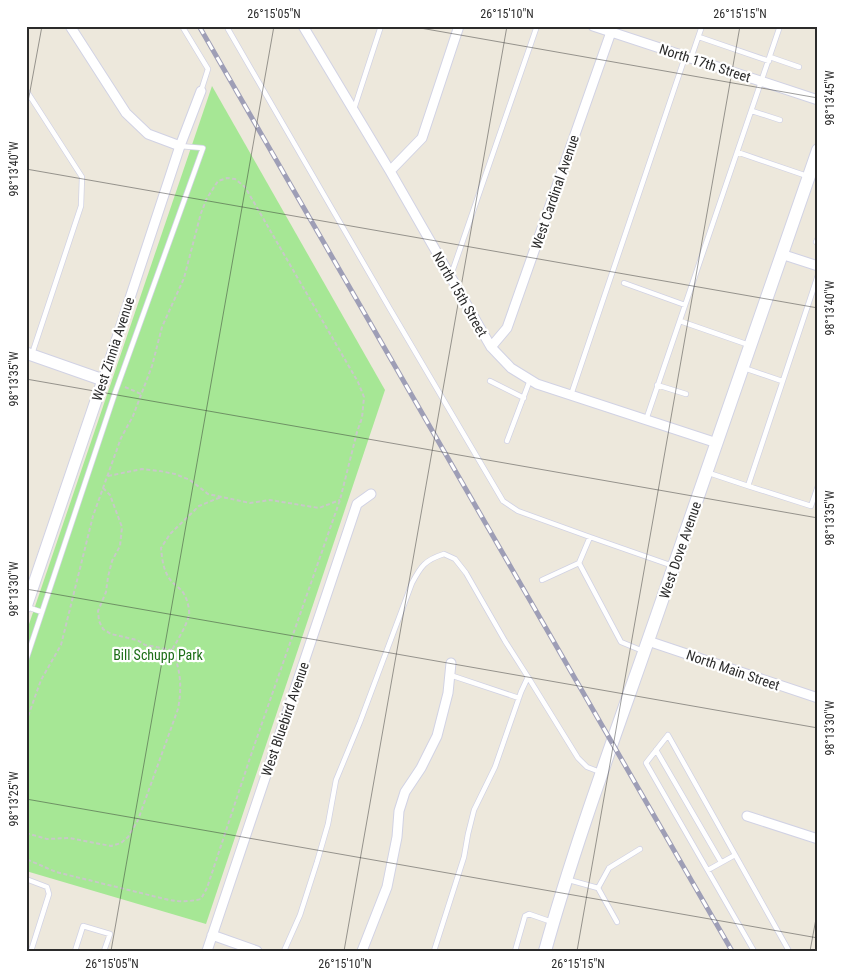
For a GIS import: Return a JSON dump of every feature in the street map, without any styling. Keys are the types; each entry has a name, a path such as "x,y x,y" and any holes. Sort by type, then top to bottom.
{"main road":[{"name":"West Dove Avenue","path":"545,951 565,880 601,773 818,150"}],"street":[{"path":"70,26 126,113 148,134 180,146"},
{"name":"North 15th Street","path":"303,26 354,109 491,347 511,368 538,384 717,443"},
{"path":"390,171 422,138 459,26"},
{"name":"North 17th Street","path":"593,26 818,100"},
{"name":"West Cardinal Avenue","path":"491,347 507,328 611,32"},
{"name":"West Zinnia Avenue","path":"26,607 200,91"},
{"path":"781,254 818,266"},
{"path":"28,354 103,380"},
{"name":"West Bluebird Avenue","path":"207,951 357,504 371,494"},
{"name":"North Main Street","path":"646,646 818,698"},
{"path":"362,951 387,887 397,837 399,811 405,792 437,736 448,693 451,663"},
{"path":"747,816 818,839"},
{"path":"212,935 257,951"}],"lane":[{"path":"182,26 208,69 200,91"},
{"path":"229,26 228,29 294,144 503,501 518,511 674,566"},
{"path":"354,109 381,26"},
{"path":"450,276 537,26"},
{"path":"571,395 688,58 699,37 702,26"},
{"path":"646,420 780,26"},
{"path":"699,37 799,67"},
{"path":"26,90 82,177 81,206 28,354"},
{"path":"752,110 780,120"},
{"path":"26,660 118,384 203,148 180,146"},
{"path":"738,152 808,176"},
{"path":"818,238 816,242 818,242"},
{"path":"748,486 818,275"},
{"path":"624,283 685,305"},
{"path":"680,321 750,346"},
{"path":"742,368 782,380"},
{"path":"507,441 530,380"},
{"path":"490,381 524,398"},
{"path":"658,385 686,394"},
{"path":"707,472 811,506 818,486"},
{"path":"542,580 579,563 590,537"},
{"path":"284,951 300,915 317,862 328,824 336,780 409,591 420,568 432,558 444,554 455,559 466,573 578,758 587,767 601,773"},
{"path":"579,563 621,642 646,646"},
{"path":"26,607 42,612"},
{"path":"450,675 519,698"},
{"path":"434,951 464,857 474,810 496,767 528,677"},
{"path":"754,951 646,763 668,735 790,951"},
{"path":"656,750 721,862"},
{"path":"598,888 609,868 640,849"},
{"path":"708,870 735,854"},
{"path":"26,879 47,887 50,894 31,951"},
{"path":"565,880 598,888 617,922"},
{"path":"514,951 525,916 529,914 553,922"},
{"path":"75,951 83,926 110,934 104,951"}],"path":[{"path":"26,722 41,680 61,645 93,516 121,438 133,416 152,366 162,327 184,278 200,213 218,181 227,178 235,179 244,187 358,382 364,397 362,418 340,500 256,740 207,888 201,899 190,902 176,902 56,872 26,859"},
{"path":"118,384 141,394"},
{"path":"107,476 142,469 160,471 190,480 208,494 250,503 270,500 319,508 340,500"},
{"path":"103,488 110,494 122,527 120,546 112,561 106,592 98,611 99,621 103,629 110,634 137,640 145,645 172,650"},
{"path":"172,650 190,613 186,598 180,589 169,579 164,568 161,548 170,534 199,506 221,497"},
{"path":"26,833 48,839 69,838 112,846 121,843 128,837 138,820 178,709 181,694 180,678 172,650"}],"green space":[{"name":"Bill Schupp Park","path":"212,86 385,390 206,924 26,871 26,633"}],"railway":[{"path":"199,26 732,951"}]}
